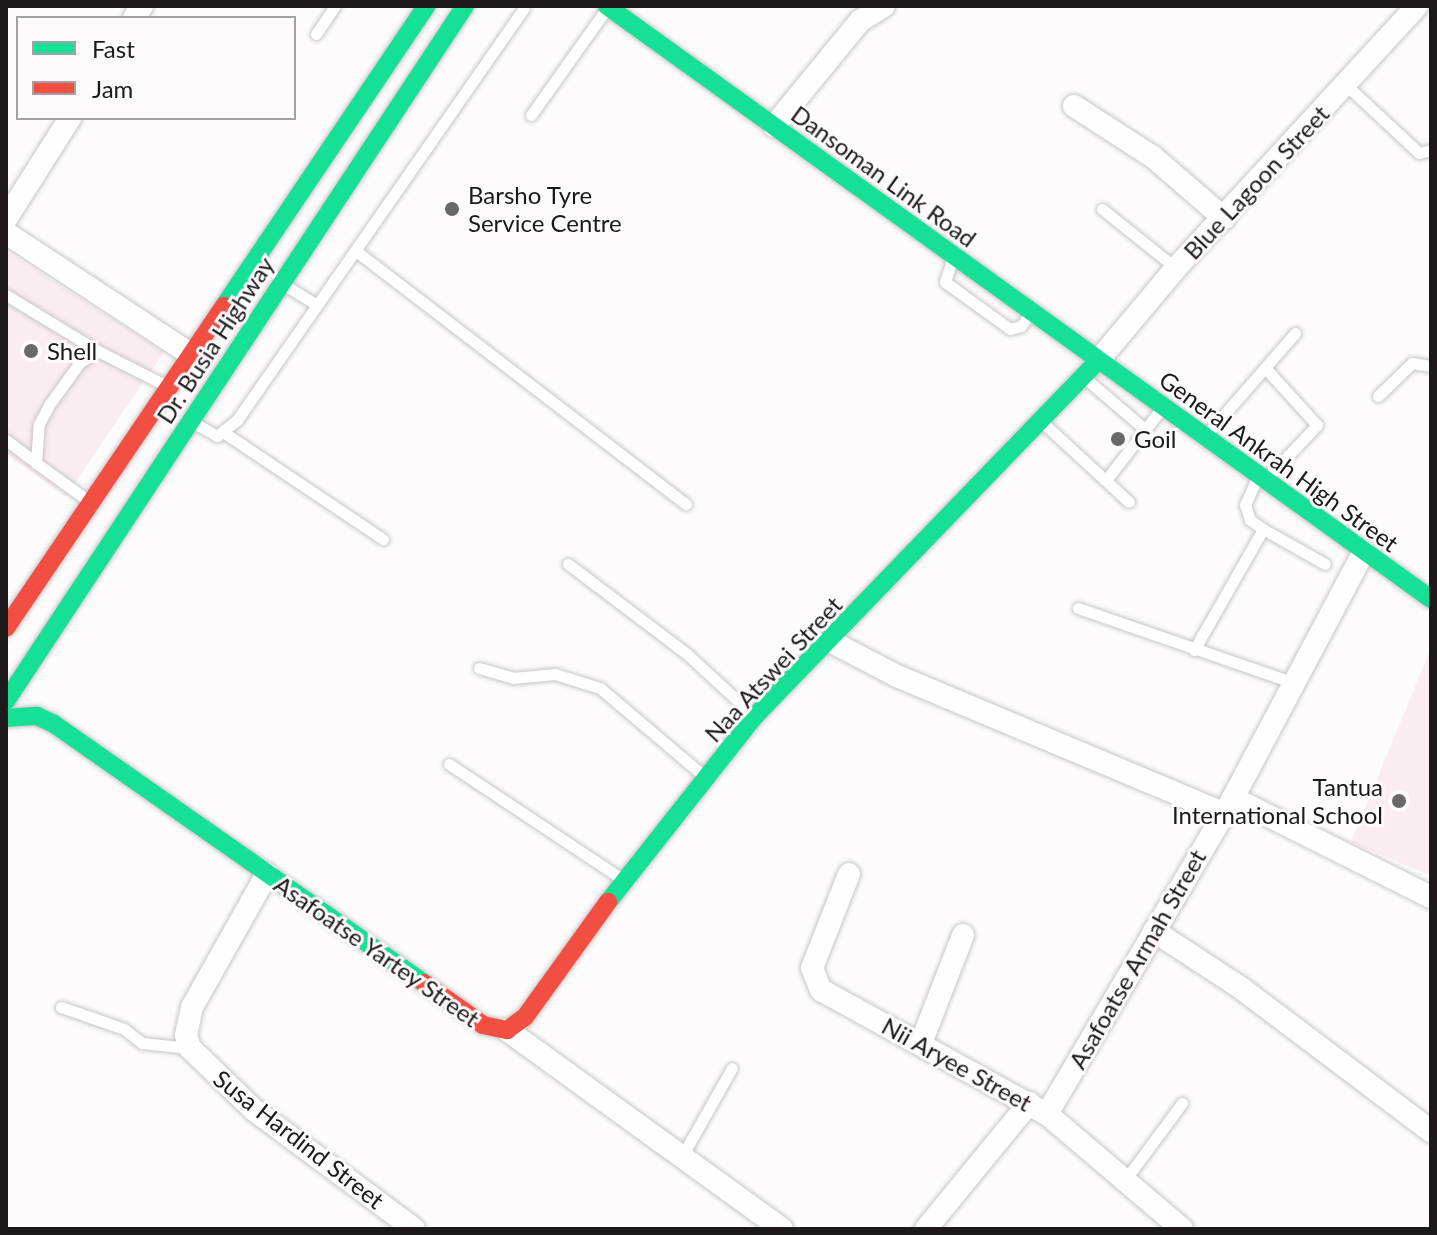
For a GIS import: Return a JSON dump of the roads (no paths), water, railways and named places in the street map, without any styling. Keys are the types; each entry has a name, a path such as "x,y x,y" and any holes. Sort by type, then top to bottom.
{"main road":[{"name":"Dr. Busia Highway","path":"6,701 465,6"},
{"name":"Dansoman Link Road","path":"583,6 604,10 774,126 1032,313 1091,369"},
{"name":"Dr. Busia Highway","path":"6,628 418,12"},
{"name":"General Ankrah High Street","path":"1091,369 1163,407 1431,599"},
{"name":"Naa Atswei Street","path":"507,1030 525,1017 624,880 755,716 832,642 1091,369"},
{"name":"Asafoatse Yartey Street","path":"6,718 37,716 54,724 483,1025 507,1030"}],"street":[{"path":"774,126 860,21 884,6"},
{"name":"Blue Lagoon Street","path":"1091,369 1176,268 1417,6"},
{"path":"1074,106 1153,157 1224,218"},
{"path":"6,219 69,120"},
{"path":"6,233 190,354"},
{"name":"Asafoatse Armah Street","path":"926,1229 1038,1108 1154,931 1228,806 1364,552"},
{"path":"832,642 897,676 1228,806 1431,897"},
{"path":"190,1048 186,1035 192,1007 267,874"},
{"name":"Nii Aryee Street","path":"849,874 812,968 813,979 821,990 1038,1108 1182,1229"},
{"path":"1154,931 1241,988 1431,1131"},
{"path":"921,1043 963,935"},
{"name":"Asafoatse Yartey Street","path":"507,1030 782,1229"},
{"name":"Susa Hardind Street","path":"190,1048 254,1110 414,1229"}],"lane":[{"path":"316,34 335,6"},
{"path":"190,421 217,436 226,434 524,8"},
{"path":"531,115 604,10"},
{"path":"1345,84 1419,153 1431,150"},
{"path":"1102,209 1176,268"},
{"path":"356,251 686,504"},
{"path":"954,256 945,282 1010,329 1021,326 1032,313"},
{"path":"281,282 317,305"},
{"path":"6,295 98,351 169,387"},
{"path":"1204,437 1295,333"},
{"path":"36,463 39,424 49,405 80,362 98,351"},
{"path":"1378,396 1412,363 1431,366"},
{"path":"1091,369 1146,430"},
{"path":"1266,369 1317,425 1262,478 1245,505 1250,520 1325,564"},
{"path":"1106,480 1163,407"},
{"path":"1042,421 1129,502"},
{"path":"226,434 383,539"},
{"path":"6,440 92,503"},
{"path":"1194,650 1263,529"},
{"path":"568,564 687,654 755,716"},
{"path":"1078,608 1294,683"},
{"path":"479,668 513,678 555,674 600,688 706,777"},
{"path":"449,764 624,880"},
{"path":"61,1007 124,1029 151,1046 190,1048"},
{"path":"681,1158 732,1068"},
{"path":"1125,1180 1182,1103"}],"place":[{"name":"Barsho Tyre Service Centre","path":"452,209"},
{"name":"Shell","path":"31,351"},
{"name":"Goil","path":"1118,439"},
{"name":"Tantua International School","path":"1399,801"}]}
